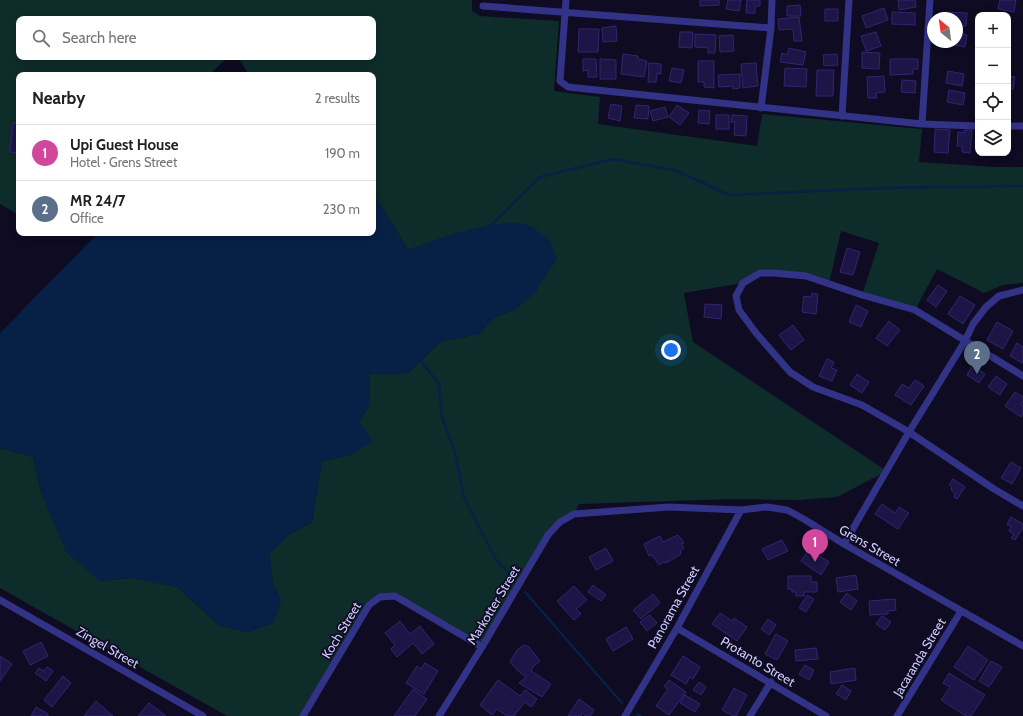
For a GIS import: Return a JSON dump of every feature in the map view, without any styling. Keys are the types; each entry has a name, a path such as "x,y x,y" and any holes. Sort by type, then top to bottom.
{"street":[{"path":"566,0 560,81 568,87 922,124 975,126"},
{"path":"761,108 771,28 772,0"},
{"path":"842,116 849,0"},
{"path":"922,124 930,0"},
{"path":"483,6 771,28"},
{"path":"1011,126 1023,126"},
{"path":"1023,376 916,310 862,295 806,276 760,273 743,283 736,296 739,310 756,334 790,372 813,388 862,405 909,432 994,489 1023,506"},
{"path":"844,544 909,432 965,341 973,324 986,306 999,296 1023,290"},
{"name":"Grens Street","path":"574,514 668,507 741,510 767,507 787,510 1023,646"},
{"name":"Panorama Street","path":"625,716 677,628 741,510"},
{"name":"Markotter Street","path":"439,716 482,647 548,535 560,522 574,514"},
{"name":"Koch Street","path":"303,716 369,605 380,597 395,596 482,647"},
{"name":"Zingel Street","path":"0,601 203,716"},
{"name":"Jacaranda Street","path":"897,716 961,611"},
{"name":"Protanto Street","path":"677,628 826,716"},
{"path":"750,716 770,682"}],"green space":[{"path":"0,0 472,0 472,11 480,16 559,21 554,91 600,97 598,124 757,146 762,114 922,129 919,162 994,167 1023,167 1023,283 1003,285 984,293 937,269 915,310 862,295 879,243 841,231 829,284 806,276 760,273 743,283 684,293 693,342 887,471 837,497 799,500 734,499 579,504 574,514 560,522 482,647 395,596 380,597 369,605 303,716 227,716 0,588 0,448 33,457 42,495 100,581 132,578 177,587 220,626 248,632 273,623 281,600 273,584 269,554 288,535 312,522 322,461 350,455 359,422 369,406 370,374 408,373 441,341 479,334 493,318 516,309 457,233 408,250 376,198 376,72 247,72 240,60 376,60 376,16 16,16 16,60 225,60 212,72 16,72 16,213 0,204"}],"water":[{"path":"376,198 408,250 457,233 492,224 516,223 531,226 550,241 557,259 535,293 516,309 493,318 479,334 441,341 408,373 370,374 369,406 359,422 373,441 350,455 322,461 312,522 288,535 269,554 273,584 281,600 273,623 248,632 220,626 177,587 132,578 100,581 66,552 42,495 33,457 0,448 0,333 95,236 376,236"}],"building":[{"path":"700,0 719,0 719,5 700,6"},
{"path":"728,0 741,0 739,11 726,9"},
{"path":"747,0 760,0 760,6 755,6 755,13 746,13"},
{"path":"898,0 915,0 916,7 899,10"},
{"path":"1000,0 1016,0 1014,12 998,9"},
{"path":"800,5 801,16 787,16 787,6"},
{"path":"884,8 888,20 866,28 862,16"},
{"path":"825,9 838,9 838,21 825,21"},
{"path":"892,12 915,13 915,25 892,24"},
{"path":"963,13 967,13 966,26 963,26"},
{"path":"799,17 802,41 794,41 793,29 779,30 778,19"},
{"path":"616,26 617,41 603,42 602,28"},
{"path":"579,29 599,29 598,52 578,52"},
{"path":"680,32 693,32 692,48 679,47"},
{"path":"876,32 881,46 866,51 861,36"},
{"path":"695,34 716,35 715,53 708,53 708,48 695,47"},
{"path":"963,34 967,35 965,47 963,47"},
{"path":"733,35 734,51 720,52 719,36"},
{"path":"789,48 806,52 803,65 780,62 782,53 787,55"},
{"path":"862,52 880,53 879,69 862,68"},
{"path":"623,54 638,56 638,59 647,61 644,77 621,74"},
{"path":"837,54 838,65 824,66 823,55"},
{"path":"583,59 596,59 597,77 588,77 588,70 583,71"},
{"path":"600,59 616,60 616,79 600,79"},
{"path":"890,59 918,59 918,69 913,69 913,74 890,75"},
{"path":"698,61 714,61 714,88 704,87 704,82 698,82"},
{"path":"649,63 661,64 661,74 657,73 656,82 648,82"},
{"path":"756,63 758,86 743,88 741,64"},
{"path":"672,68 684,70 681,83 669,81"},
{"path":"785,68 807,69 806,87 784,86"},
{"path":"817,70 834,70 833,96 816,96"},
{"path":"948,71 964,74 962,86 946,83"},
{"path":"740,74 740,88 733,89 733,86 719,87 718,75"},
{"path":"884,76 885,92 876,93 877,98 868,98 867,77"},
{"path":"1011,76 1015,77 1013,89 1011,89"},
{"path":"902,80 916,81 915,93 901,92"},
{"path":"949,90 965,93 963,105 947,102"},
{"path":"611,104 622,106 620,121 608,118"},
{"path":"636,105 649,106 648,119 634,118"},
{"path":"677,105 689,113 680,125 669,117"},
{"path":"665,107 668,117 653,121 650,111"},
{"path":"699,110 710,111 709,124 698,123"},
{"path":"716,115 729,115 729,129 716,129"},
{"path":"732,115 747,116 746,136 734,135 735,122 731,122"},
{"path":"13,123 16,123 16,153 10,152"},
{"path":"935,129 950,130 948,153 934,152"},
{"path":"964,130 972,130 970,153 962,152 962,146 957,146 958,132 964,133"},
{"path":"847,248 860,252 853,275 840,272"},
{"path":"938,285 947,291 936,307 927,300"},
{"path":"812,293 818,294 816,314 802,312 804,296 811,297"},
{"path":"960,296 975,305 963,324 948,314"},
{"path":"705,304 722,305 721,319 704,317"},
{"path":"856,305 868,311 861,327 849,322"},
{"path":"889,321 900,330 887,346 876,338"},
{"path":"997,322 1013,331 1003,349 987,340"},
{"path":"793,325 804,340 791,350 779,335"},
{"path":"1017,343 1023,347 1022,363 1010,356"},
{"path":"827,359 834,362 831,368 837,370 832,381 819,376"},
{"path":"972,366 985,374 979,383 967,375"},
{"path":"857,374 869,382 862,393 850,385"},
{"path":"996,376 1007,384 1000,395 988,387"},
{"path":"915,380 924,386 911,405 895,395 902,384 909,388"},
{"path":"1015,392 1023,397 1023,402 1021,405 1023,406 1023,414 1021,417 1005,406"},
{"path":"1011,462 1021,468 1012,484 1001,478"},
{"path":"953,479 965,487 957,499 954,497 955,494 951,490 952,487 949,485"},
{"path":"882,504 895,513 899,507 909,513 898,529 875,514"},
{"path":"1011,517 1023,524 1023,528 1015,540 1011,538 1014,534 1009,531 1011,526 1007,524"},
{"path":"678,535 684,543 681,544 684,548 680,551 681,554 666,563 664,562 659,565 652,555 649,556 644,544 660,536 663,542"},
{"path":"782,540 788,551 768,560 762,549"},
{"path":"606,548 613,561 596,570 589,557"},
{"path":"809,549 829,562 821,575 801,561"},
{"path":"856,575 858,589 838,592 836,578"},
{"path":"788,576 811,576 811,582 817,582 817,592 804,592 804,596 796,596 796,592 792,592 792,589 788,589"},
{"path":"593,585 606,595 601,601 588,592"},
{"path":"574,586 587,600 576,609 581,614 574,620 557,601"},
{"path":"847,593 857,601 851,610 840,602"},
{"path":"653,594 660,603 641,619 633,610"},
{"path":"807,595 814,599 806,612 799,608"},
{"path":"895,599 896,610 888,611 888,614 870,615 869,601"},
{"path":"720,613 732,621 734,618 747,627 737,641 712,624"},
{"path":"650,615 657,623 647,631 640,622"},
{"path":"882,616 891,622 885,630 876,624"},
{"path":"768,619 776,625 769,635 761,629"},
{"path":"400,621 410,634 420,626 434,644 422,654 413,643 397,657 391,649 395,645 385,633"},
{"path":"626,627 633,639 613,651 606,639"},
{"path":"776,634 788,641 777,660 765,654"},
{"path":"41,642 48,656 30,665 23,651"},
{"path":"524,645 529,647 540,661 531,671 551,684 542,697 519,683 526,677 510,662 517,650"},
{"path":"968,646 988,660 974,680 954,667"},
{"path":"816,648 818,659 796,661 795,650"},
{"path":"0,656 12,664 0,681"},
{"path":"683,656 700,667 693,679 690,677 686,684 671,675"},
{"path":"991,661 1002,667 989,687 979,681"},
{"path":"425,663 438,671 424,694 406,683 417,666 421,669"},
{"path":"805,665 814,670 809,680 799,674"},
{"path":"47,667 53,671 46,681 35,673 39,668 44,671"},
{"path":"855,668 856,680 831,684 830,672"},
{"path":"949,673 985,695 971,716 966,716 941,700 950,687 943,683"},
{"path":"63,676 71,683 52,707 44,700"},
{"path":"498,680 520,696 525,690 537,699 531,707 525,702 514,716 507,716 497,709 492,715 480,705"},
{"path":"669,680 686,692 669,715 656,706 668,689 664,686"},
{"path":"699,682 706,687 701,695 693,690"},
{"path":"842,685 851,691 846,700 836,694"},
{"path":"734,688 747,695 736,716 722,710"},
{"path":"413,689 427,699 415,716 394,716"},
{"path":"685,695 700,704 695,712 680,703"},
{"path":"579,699 594,710 590,716 586,716 582,713 581,716 568,716"},
{"path":"96,701 113,716 84,716"},
{"path":"149,703 166,716 138,716"},
{"path":"36,707 48,714 48,716 31,716"}],"waterway":[{"path":"492,224 540,177 614,159 677,171 729,195 882,188 1023,186"},
{"path":"421,361 439,384 442,417 455,453 464,497 495,558 514,579"},
{"path":"525,592 622,703"},
{"path":"637,714 641,716"}],"place":[{"name":"MR 24/7","path":"977,374"},
{"name":"Upi Guest House","path":"815,562"}]}
